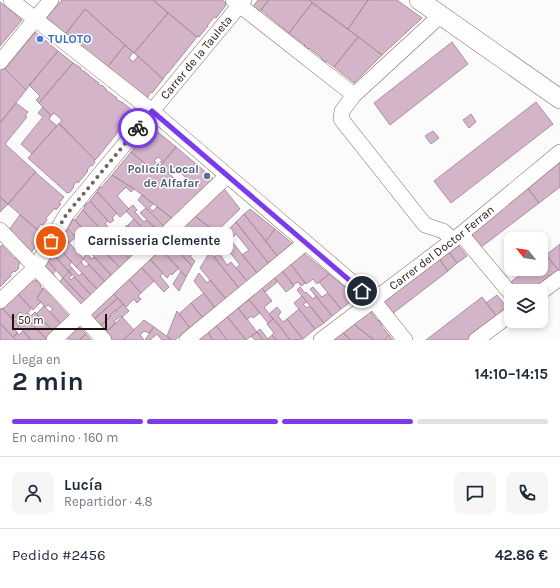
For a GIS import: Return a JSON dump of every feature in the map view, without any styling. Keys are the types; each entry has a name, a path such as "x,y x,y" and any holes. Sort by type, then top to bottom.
{"street":[{"path":"11,0 152,111 373,300 405,340"},
{"path":"0,62 51,0"},
{"path":"419,0 560,99"},
{"path":"238,2 354,96"},
{"name":"Carrer de la Tauleta","path":"0,301 36,267 66,215 152,111 238,2"},
{"path":"441,15 354,96 342,111 341,119 425,225 456,237 504,287"},
{"name":"Carrer del Doctor Ferran","path":"321,340 456,237 560,152"},
{"path":"54,340 227,176"},
{"path":"0,230 104,340"},
{"path":"187,340 306,243"},
{"path":"548,287 560,278"},
{"path":"476,340 504,319"}],"building":[{"path":"62,0 153,0 168,13 134,53 85,9 64,36 45,17 48,14 49,15"},
{"path":"153,0 222,0 226,3 226,5 216,18 214,17 199,37 197,37"},
{"path":"258,0 269,0 258,13 252,8"},
{"path":"269,0 309,0 312,3 289,33 261,10"},
{"path":"309,0 368,0 348,29"},
{"path":"368,0 397,0 422,18 382,55 348,29"},
{"path":"0,2 22,20 0,46"},
{"path":"312,3 358,37 334,67 321,59 322,58 304,46 305,45 289,33"},
{"path":"85,9 125,45 105,70 64,36"},
{"path":"168,13 197,37 163,79 134,53"},
{"path":"35,32 58,51 26,90 5,69"},
{"path":"358,37 382,55 354,83 334,67"},
{"path":"452,42 468,64 390,125 374,103"},
{"path":"125,45 133,52 129,58 133,62 138,56 163,79 152,93 151,92 146,101 105,70"},
{"path":"58,51 73,63 39,103 36,100 40,96 29,85"},
{"path":"73,63 81,68 80,69 101,86 102,85 117,98 116,99 132,110 133,113 122,129 121,128 95,160 59,124 62,120 54,113 51,116 39,103"},
{"path":"3,68 26,90 0,123 0,72"},
{"path":"536,102 553,124 451,203 434,181"},
{"path":"16,103 28,112 25,116 27,117 5,144 36,172 8,204 0,197 0,123"},
{"path":"43,107 51,116 49,119 57,126 32,154 21,144 43,117 38,113"},
{"path":"471,114 476,122 469,128 463,120"},
{"path":"59,123 95,160 92,166 91,165 78,183 77,181 69,193 67,193 28,158"},
{"path":"154,129 176,147 155,172 131,152 149,130","holes":["158,157 162,160 158,164 154,161"]},
{"path":"433,131 439,138 431,144 425,136"},
{"path":"176,147 215,180 173,219 137,191 112,175 131,152 155,172","holes":["174,167 190,181 185,187 168,173"]},
{"path":"560,161 560,187 539,203 527,187"},
{"path":"35,172 64,197 56,210 55,208 46,218 47,220 43,225 41,224 37,229 8,204"},
{"path":"112,175 134,189 131,192 126,187 117,196 129,209 120,217 97,191"},
{"path":"222,186 240,209 216,232 192,214"},
{"path":"527,187 539,203 480,248 468,233"},
{"path":"97,192 117,213 112,218 114,220 110,223 90,201"},
{"path":"142,195 153,204 149,208 153,211 157,207 173,219 165,227 138,200"},
{"path":"0,197 8,204 0,212"},
{"path":"90,201 108,221 105,223 110,230 105,234 83,210 85,207 84,206"},
{"path":"133,205 137,210 135,212 144,222 146,220 160,232 153,239 126,211"},
{"path":"146,208 165,227 160,232 140,213"},
{"path":"250,209 275,229 266,241 244,214"},
{"path":"83,210 99,227 96,230 103,239 97,244 75,220"},
{"path":"192,214 216,232 206,244 181,225"},
{"path":"244,214 278,257 269,264 236,222"},
{"path":"20,215 44,236 30,254 8,231"},
{"path":"73,219 96,243 88,250 68,229"},
{"path":"134,219 153,239 146,245 128,225"},
{"path":"236,222 269,264 258,274 242,255 249,250 236,234 230,240 225,233"},
{"path":"127,225 146,245 138,253 119,233"},
{"path":"181,225 206,244 201,252 195,247 193,249 196,251 193,254 173,233"},
{"path":"68,229 76,237 69,243 63,236"},
{"path":"275,229 294,245 278,257 266,241"},
{"path":"110,230 115,236 119,232 138,253 130,260 105,234"},
{"path":"173,233 193,254 190,256 195,261 192,266 167,239"},
{"path":"225,233 258,274 248,282 236,268 240,265 219,239"},
{"path":"106,235 130,260 121,269 101,248 106,243 102,239"},
{"path":"63,236 84,259 76,267 57,246"},
{"path":"167,239 192,266 186,277 159,247"},
{"path":"456,242 467,256 457,263 446,248"},
{"path":"96,243 100,247 97,249 99,251 102,249 121,269 113,277 88,250"},
{"path":"560,244 559,271 548,257 548,253"},
{"path":"2,245 15,259 16,258 20,262 19,268 10,275 11,276 6,281 4,281 5,282 0,287 0,247"},
{"path":"57,246 72,262 69,265 72,268 69,271 52,253"},
{"path":"159,247 179,268 172,275 171,273 167,278 148,257"},
{"path":"446,248 457,263 448,271 437,256"},
{"path":"210,252 239,288 226,299 200,268"},
{"path":"302,252 329,274 317,284 313,279 306,284 289,262"},
{"path":"52,253 69,272 63,278 47,260"},
{"path":"219,253 227,265 231,262 248,282 239,288 214,257"},
{"path":"87,254 92,259 94,257 113,277 106,283 83,258"},
{"path":"437,256 448,271 392,314 381,300"},
{"path":"148,257 163,273 160,276 169,287 164,292 139,265"},
{"path":"548,257 559,271 542,284 508,284 519,276 548,276"},
{"path":"47,260 56,270 53,274 56,278 42,267"},
{"path":"81,262 85,267 89,264 106,283 98,290 76,267"},
{"path":"289,262 305,283 301,286 298,282 293,285 281,269"},
{"path":"139,265 154,281 141,293 127,277"},
{"path":"72,268 79,276 82,273 98,290 92,296 69,271"},
{"path":"281,269 294,286 286,292 273,276"},
{"path":"181,271 186,277 179,291 173,284"},
{"path":"69,272 72,275 69,277 71,280 74,277 92,296 86,302 63,278"},
{"path":"199,273 207,283 210,280 226,299 215,308 194,281"},
{"path":"329,274 357,297 341,309 319,282"},
{"path":"273,276 277,282 265,292 260,286"},
{"path":"127,277 141,293 138,296 141,299 137,303 134,299 126,307 111,291"},
{"path":"63,278 86,302 80,308 57,284"},
{"path":"36,280 43,289 37,298 41,302 33,310 18,294 31,281"},
{"path":"260,286 272,301 264,307 273,319 268,323 247,297"},
{"path":"300,287 313,299 316,296 332,316 324,323 297,290"},
{"path":"313,287 322,297 328,293 341,309 332,316 310,289"},
{"path":"43,288 70,317 62,325 50,312 53,309 48,305 45,307 37,298"},
{"path":"111,291 118,298 92,321 86,315"},
{"path":"204,293 215,308 203,318 191,303"},
{"path":"18,294 31,309 25,316 20,312 13,319 3,309 3,306 7,303 8,304"},
{"path":"497,295 504,304 504,314 498,318 486,303"},
{"path":"302,296 307,302 303,304 307,308 310,306 324,323 315,329 294,303"},
{"path":"482,297 498,318 469,340 426,340"},
{"path":"118,298 123,304 116,311 115,310 110,315 111,316 98,328 92,321"},
{"path":"243,300 245,303 249,300 260,313 253,318 251,316 247,320 236,305"},
{"path":"191,303 203,318 190,328 179,314"},
{"path":"123,304 129,311 114,321 116,323 104,334 98,328"},
{"path":"236,305 257,332 246,340 225,314"},
{"path":"44,306 62,325 54,332 36,314"},
{"path":"277,307 281,312 278,316 283,322 287,319 303,339 290,340 269,314"},
{"path":"2,309 19,327 15,330 18,333 13,337 0,323 0,310"},
{"path":"299,309 315,329 303,339 287,319"},
{"path":"369,309 389,335 384,340 374,340 352,323"},
{"path":"177,311 190,328 175,340 172,340 167,336"},
{"path":"35,312 54,332 47,340 25,316 28,313 31,316"},
{"path":"18,314 23,319 25,317 47,340 31,340 13,319"},
{"path":"225,314 246,340 227,340 214,323"},
{"path":"122,317 134,330 123,340 107,340 104,334"},
{"path":"273,319 290,340 276,340 272,335 274,333 267,324"},
{"path":"144,320 154,327 149,333 144,331 140,335 144,340 123,340"},
{"path":"0,323 16,340 0,339"},
{"path":"214,323 227,340 213,340 206,329"},
{"path":"352,323 374,340 351,340 341,331"},
{"path":"77,324 86,334 79,340 69,340 65,336"},
{"path":"154,327 172,340 162,340 157,334 150,340 145,340"},
{"path":"206,329 213,340 198,340"},
{"path":"260,329 268,339 272,335 276,340 263,340 257,332"},
{"path":"23,331 31,340 16,340 13,337 17,333 19,335"},
{"path":"341,331 351,340 331,340"},
{"path":"257,332 263,340 255,340 251,336"},
{"path":"86,334 91,340 79,340"},
{"path":"389,335 393,340 384,340"}],"way so far":[{"path":"51,241 66,215 138,128"}],"place":[{"name":"TULOTO","path":"40,39"},
{"name":"Policía Local de Alfafar","path":"207,176"},
{"name":"Carnisseria Clemente","path":"51,241"}],"route":[{"path":"138,128 152,111 362,291"}]}
